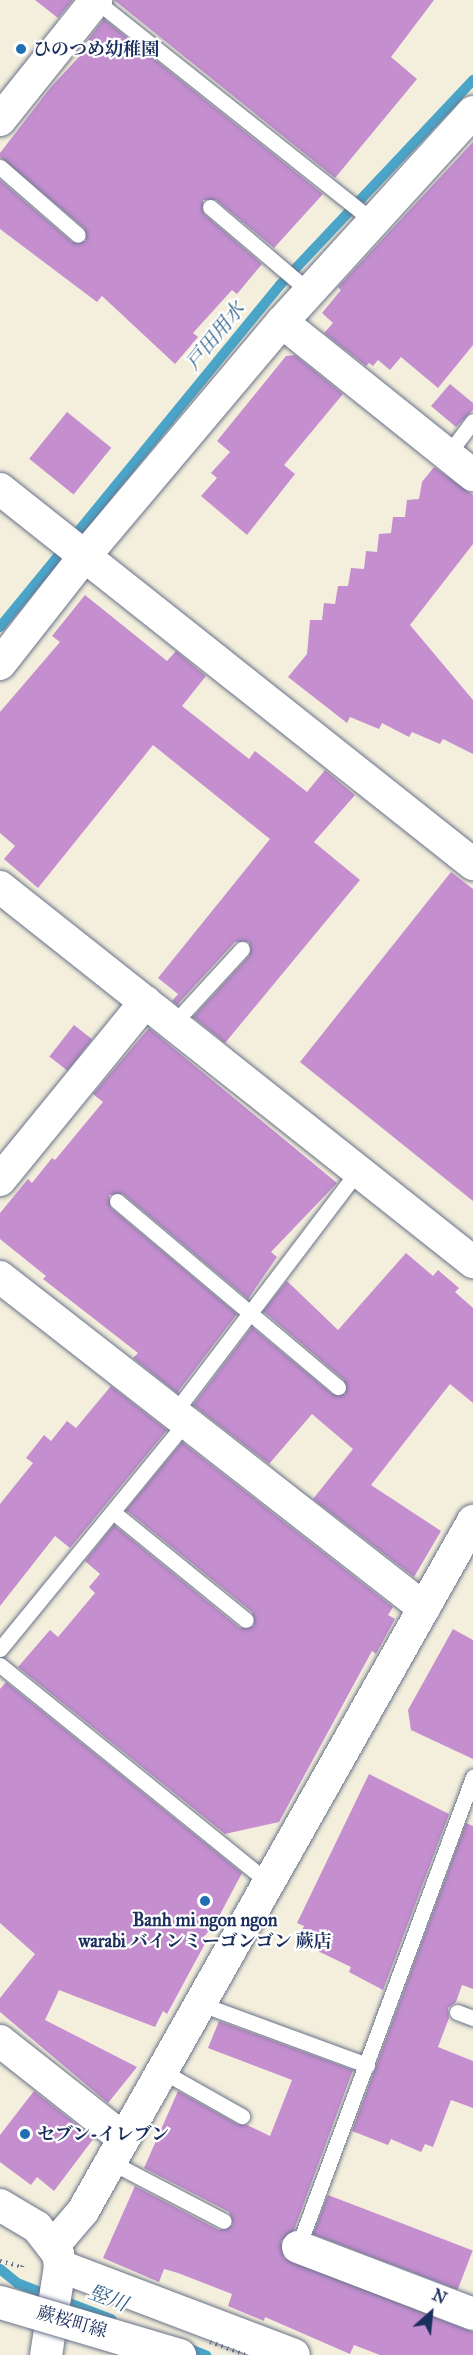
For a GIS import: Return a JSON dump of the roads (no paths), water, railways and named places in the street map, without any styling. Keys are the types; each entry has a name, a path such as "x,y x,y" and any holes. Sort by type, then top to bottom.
{"main road":[{"name":"蕨桜町線","path":"0,2302 179,2355"}],"street":[{"path":"0,120 96,0"},
{"path":"0,664 84,557 282,322 473,112"},
{"path":"282,322 473,475"},
{"path":"0,489 473,864"},
{"path":"0,887 473,1262"},
{"path":"0,1180 145,1002"},
{"path":"0,1276 424,1608"},
{"path":"51,2353 57,2255 473,1521"},
{"path":"0,2041 117,2150"},
{"path":"0,2205 37,2227 57,2255 294,2355"},
{"path":"298,2247 473,2314"}],"lane":[{"path":"96,0 374,222"},
{"path":"0,167 78,235"},
{"path":"210,207 310,292"},
{"path":"448,454 473,421"},
{"path":"173,1024 242,949"},
{"path":"0,1649 112,1512 180,1418 250,1313 358,1171"},
{"path":"117,1201 338,1387"},
{"path":"112,1512 246,1620"},
{"path":"0,1665 268,1882"},
{"path":"298,2247 473,1777"},
{"path":"201,2004 367,2065"},
{"path":"457,2012 473,2018"},
{"path":"162,2071 242,2116"},
{"path":"117,2150 224,2221"}],"waterway":[{"name":"戸田用水","path":"0,627 280,285 473,80"},
{"name":"竪川","path":"0,2269 17,2283 111,2319"},
{"name":"竪川","path":"182,2346 206,2355"}],"place":[{"name":"ひのつめ幼稚園","path":"21,49"},
{"name":"Banh mi ngon ngon warabi バインミーゴンゴン 蕨店","path":"205,1901"},
{"name":"セブン-イレブン","path":"25,2134"}]}
